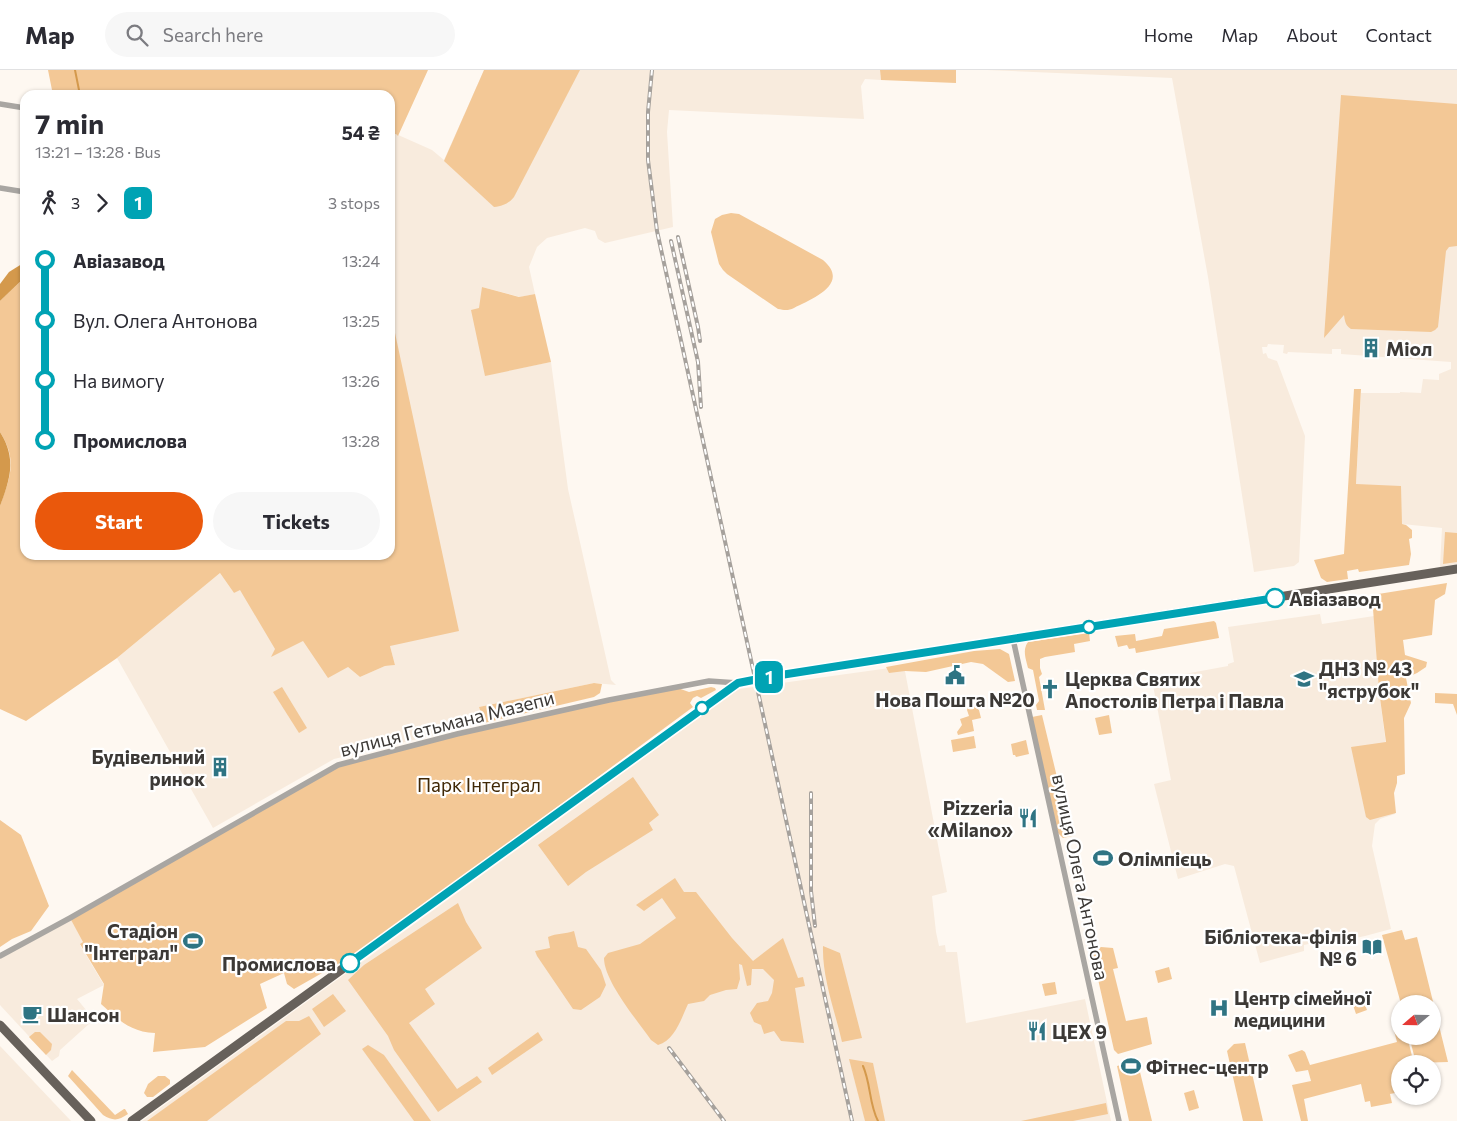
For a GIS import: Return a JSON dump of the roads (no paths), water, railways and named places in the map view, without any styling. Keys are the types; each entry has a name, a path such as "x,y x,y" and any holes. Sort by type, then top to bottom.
{"main road":[{"name":"вулиця Гетьмана Мазепи","path":"132,1121 738,683 1457,569"},
{"path":"0,1025 91,1121"}],"street":[{"path":"0,104 20,107"},
{"path":"0,188 20,191"},
{"name":"вулиця Олега Антонова","path":"1013,639 1119,1121"},
{"name":"вулиця Гетьмана Мазепи","path":"0,956 338,765 457,734 609,700 709,681 738,683"}],"waterway":[{"path":"75,70 79,90"},
{"path":"863,1066 878,1121"}],"railway":[{"path":"652,70 648,112 648,160 657,231 852,1121"},
{"path":"678,237 700,341"},
{"path":"671,241 698,362 701,407"},
{"path":"811,793 811,891 815,926"},
{"path":"669,1048 724,1121"}],"place":[{"name":"Міол","path":"1371,348"},
{"name":"Авіазавод","path":"1275,598"},
{"name":"Нова Пошта №20","path":"955,675"},
{"name":"ДНЗ № 43 \"яструбок\"","path":"1304,679"},
{"name":"Церква Святих Апостолів Петра і Павла","path":"1050,689"},
{"name":"Будівельний ринок","path":"220,767"},
{"name":"Pizzeria «Milano»","path":"1028,818"},
{"name":"Олімпієць","path":"1103,858"},
{"name":"Стадіон \"Інтеграл\"","path":"193,941"},
{"name":"Бібліотека-філія № 6","path":"1372,947"},
{"name":"Промислова","path":"350,963"},
{"name":"Центр сімейної медицини","path":"1219,1008"},
{"name":"Шансон","path":"32,1014"},
{"name":"ЦЕХ 9","path":"1037,1031"},
{"name":"Фітнес-центр","path":"1131,1066"}],"park label":[{"name":"Парк Інтеграл","path":"479,784"}]}
